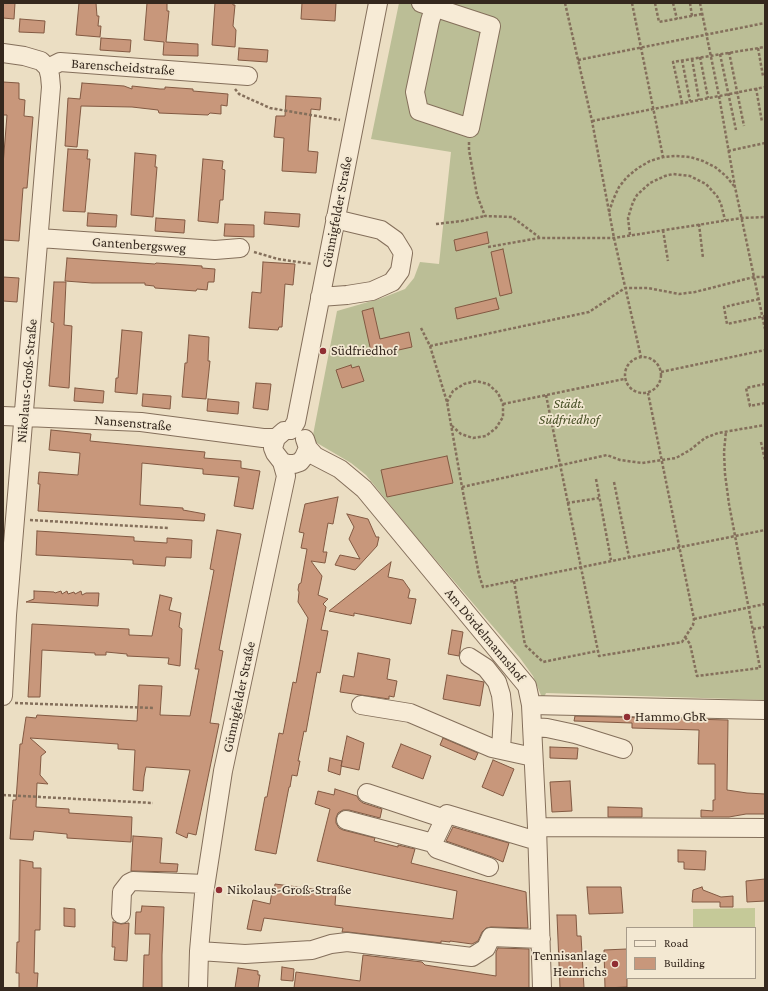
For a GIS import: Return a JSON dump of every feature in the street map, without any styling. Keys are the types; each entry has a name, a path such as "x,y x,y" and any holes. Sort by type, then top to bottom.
{"street":[{"name":"Günnigfelder Straße","path":"198,988 201,920 205,884 223,771 291,448 378,3"},
{"path":"428,5 491,26 470,128 419,111 415,92 430,21 428,5"},
{"path":"3,53 24,56 40,61 48,68"},
{"name":"Barenscheidstraße","path":"48,68 60,62 248,76"},
{"name":"Nikolaus-Groß-Straße","path":"7,699 4,664 51,87 48,68"},
{"path":"320,297 372,291 392,282 400,270 403,253 395,240 380,230 335,219"},
{"name":"Gantenbergsweg","path":"39,238 215,250 240,248"},
{"name":"Nansenstraße","path":"3,416 140,422 291,448"},
{"name":"Am Dördelmannshof","path":"291,448 340,469 364,489 527,686 531,705 542,988"},
{"path":"469,657 486,668 497,682 501,695 503,714 501,750"},
{"path":"361,705 410,713 492,748 533,756"},
{"path":"531,705 765,710"},
{"path":"532,727 547,728 575,734 623,749"},
{"path":"367,793 444,819"},
{"path":"433,843 447,814 537,834 765,828"},
{"path":"346,820 433,843 436,849 489,868"},
{"path":"121,914 122,892 129,883 133,881 144,880 205,884"},
{"path":"199,951 245,954 312,950 331,944 348,942 472,957 486,948 491,937 541,938"}],"path":[{"path":"565,3 592,121 614,238 641,357"},
{"path":"632,3 663,157"},
{"path":"655,3 659,22 702,14"},
{"path":"673,3 677,19"},
{"path":"690,3 692,16"},
{"path":"700,3 719,96 735,187 764,317 765,329"},
{"path":"578,60 765,23"},
{"path":"682,103 673,62 765,47"},
{"path":"758,48 763,76"},
{"path":"729,52 744,126"},
{"path":"720,54 736,130"},
{"path":"700,57 708,98"},
{"path":"692,58 699,100"},
{"path":"682,60 690,101"},
{"path":"225,74 239,94 270,108 354,122"},
{"path":"592,121 756,88 765,88"},
{"path":"756,88 762,122"},
{"path":"470,128 469,150 477,195 485,216"},
{"path":"728,150 765,143"},
{"path":"609,213 619,187 627,177 650,161 663,157 690,157 703,161 721,172 735,187"},
{"path":"630,235 628,218 637,195 650,183 673,174 690,176 706,184 721,204 725,220"},
{"path":"436,224 462,221 485,216 512,217 539,238"},
{"path":"488,247 539,238 614,238 725,220 765,217"},
{"path":"699,224 703,258"},
{"path":"663,230 668,261"},
{"path":"240,248 278,259 326,266"},
{"path":"430,346 589,312 625,288 648,288 679,294 695,292 754,277 765,277"},
{"path":"759,299 724,307 728,324 764,317"},
{"path":"421,328 430,346 447,402 479,575 483,588 611,560 679,548 765,530"},
{"path":"661,372 765,350"},
{"path":"641,357 650,358 657,364 661,372 661,381 656,389 648,393 640,394 633,391 627,386 624,379 627,366 635,359 641,357"},
{"path":"503,404 624,379"},
{"path":"447,402 453,391 464,384 476,381 488,384 498,392 503,404 502,417 496,428 486,436 473,438 461,434 452,426"},
{"path":"765,384 746,388 750,406 765,403"},
{"path":"546,395 599,656 682,642 693,625 694,619 648,393"},
{"path":"462,487 607,455 632,462 642,463 676,458 706,438 718,433 765,425"},
{"path":"685,637 690,644 697,676 760,668 750,607 729,504 724,452 726,431"},
{"path":"761,442 765,460"},
{"path":"596,479 611,560"},
{"path":"614,482 629,557"},
{"path":"567,503 599,498"},
{"path":"16,519 168,528"},
{"path":"514,581 525,645 543,662 597,651"},
{"path":"694,619 765,604"},
{"path":"753,630 765,628"},
{"path":"7,699 154,708"},
{"path":"3,795 153,803"}],"green space":[{"name":"Städt. Südfriedhof","path":"399,3 765,3 765,700 546,693 543,700 533,676 520,658 417,538 366,475 351,463 312,440 337,311 382,298 405,289 414,278 420,262 439,264 451,152 371,139"},
{"path":"755,908 755,927 693,927 693,909"}],"building":[{"path":"3,3 15,3 14,19 3,18"},
{"path":"79,3 96,3 97,16 99,16 98,26 101,26 100,37 76,35"},
{"path":"147,3 167,3 167,11 169,11 166,42 198,44 198,56 163,55 164,42 144,40"},
{"path":"215,3 233,3 233,5 235,5 233,26 236,30 235,47 212,45"},
{"path":"302,3 336,3 335,21 301,19"},
{"path":"20,19 45,21 44,33 19,32"},
{"path":"101,38 131,40 130,52 100,50"},
{"path":"239,48 268,50 267,62 238,60"},
{"path":"3,82 19,83 19,99 25,100 24,116 33,117 27,188 23,188 19,241 3,240 3,165 7,115 3,115"},
{"path":"82,83 124,86 132,89 132,86 160,89 165,89 165,87 193,89 193,91 228,94 227,106 221,105 221,114 210,113 208,115 159,113 158,110 132,107 81,106 77,147 65,146 68,98 80,99"},
{"path":"286,96 321,98 320,110 311,109 308,151 318,152 316,173 282,171 284,138 274,137 276,116 285,116"},
{"path":"68,149 88,150 87,159 90,159 85,212 63,211"},
{"path":"135,153 156,155 155,167 157,167 153,217 131,215"},
{"path":"203,159 223,161 222,169 225,170 223,200 220,200 218,223 198,221"},
{"path":"265,212 300,214 299,227 264,224"},
{"path":"88,213 117,215 116,227 87,226"},
{"path":"156,218 185,220 184,233 155,231"},
{"path":"225,224 254,225 254,237 224,236"},
{"path":"487,232 489,243 456,251 454,240"},
{"path":"503,249 512,293 500,296 491,252"},
{"path":"67,258 202,266 202,268 215,269 214,282 208,282 207,290 197,289 196,291 155,288 154,286 145,285 145,283 92,283 65,281"},
{"path":"263,262 295,264 293,285 285,284 282,327 279,327 278,330 249,328 252,292 261,293"},
{"path":"3,277 19,278 17,302 3,301"},
{"path":"54,282 66,282 64,325 72,326 69,388 49,386 54,323 51,322"},
{"path":"496,298 499,309 457,319 455,308"},
{"path":"373,308 380,339 409,332 412,347 372,356 362,311"},
{"path":"122,330 142,332 137,394 115,392 116,378 118,378"},
{"path":"189,335 209,337 208,361 210,361 206,399 182,397"},
{"path":"351,365 352,368 359,366 364,381 342,388 336,370"},
{"path":"256,383 271,384 268,410 253,408"},
{"path":"75,388 104,391 103,403 74,401"},
{"path":"143,394 171,396 170,409 142,406"},
{"path":"208,399 239,402 238,414 207,411"},
{"path":"51,430 91,434 90,441 205,452 204,458 241,461 241,468 260,471 253,509 234,506 239,477 203,474 203,469 142,463 140,505 183,508 183,510 205,514 204,521 38,511 40,484 38,484 39,472 78,475 80,453 49,450"},
{"path":"447,456 453,483 387,497 381,470"},
{"path":"338,497 333,524 328,523 323,552 327,552 325,563 311,561 322,576 318,595 328,599 323,604 326,607 321,630 328,631 320,673 317,672 306,732 304,731 298,761 300,761 297,776 292,775 276,854 255,850 279,733 283,734 293,682 296,683 308,618 298,602 299,584 301,583 307,549 301,548 304,533 299,532 305,504"},
{"path":"347,514 368,519 376,537 379,537 377,546 355,570 335,565 340,555 360,559 349,539 354,527"},
{"path":"217,530 241,534 219,650 223,651 210,723 219,724 196,835 188,833 187,838 176,833 190,770 146,767 143,791 133,790 135,750 118,749 118,744 30,738 46,752 41,756 40,775 48,784 37,783 36,807 69,809 69,813 132,817 131,842 67,838 67,834 34,831 33,840 10,839 13,800 16,800 20,744 22,744 26,717 36,718 37,715 137,721 139,685 162,686 160,715 190,716 199,669 195,669 214,570 210,569"},
{"path":"37,531 134,537 134,541 167,543 167,538 192,540 191,558 166,557 165,566 133,564 133,560 36,555"},
{"path":"391,562 388,577 403,580 410,590 408,598 416,599 411,624 354,613 354,616 329,611"},
{"path":"34,591 55,593 61,591 62,594 67,591 68,594 74,592 75,594 81,591 82,595 86,593 99,593 98,606 26,602 34,599"},
{"path":"160,595 172,598 169,610 181,613 179,627 182,629 180,666 168,664 169,658 127,656 127,654 106,652 106,655 95,655 95,653 42,650 40,697 28,697 32,624 129,629 129,635 152,636"},
{"path":"452,630 463,632 459,656 448,654"},
{"path":"358,653 390,659 387,679 397,681 394,697 389,696 389,699 340,692 343,675 354,677"},
{"path":"447,675 484,682 480,706 443,699"},
{"path":"575,716 728,720 727,790 765,794 765,814 746,814 729,817 701,817 701,810 713,811 713,800 715,800 715,764 698,764 699,730 632,728 632,723 574,721"},
{"path":"347,736 364,743 359,770 341,766"},
{"path":"443,738 478,753 475,760 440,745"},
{"path":"401,744 431,756 423,779 392,767"},
{"path":"550,747 578,748 577,759 550,758"},
{"path":"330,758 342,761 340,775 328,771"},
{"path":"493,760 514,769 503,796 482,787"},
{"path":"570,781 572,811 552,812 550,782"},
{"path":"335,789 357,796 363,803 382,809 380,818 349,810 343,810 338,813 336,818 336,823 339,828 375,838 374,841 398,847 398,845 415,849 411,863 526,892 528,928 486,928 482,932 478,941 472,944 450,941 441,941 441,943 342,932 343,928 264,918 261,931 247,929 253,900 270,904 272,891 274,891 275,884 336,892 335,905 453,919 457,891 317,861 330,809 315,804 318,791 334,795"},
{"path":"608,807 642,808 642,817 608,817"},
{"path":"453,827 509,843 503,862 446,841"},
{"path":"133,836 162,838 160,863 178,864 177,872 131,871"},
{"path":"678,850 706,851 705,870 684,869 684,862 678,862"},
{"path":"20,860 33,862 33,868 41,868 40,930 35,930 34,973 38,973 37,988 19,988 19,973 16,973 17,942 19,942"},
{"path":"765,879 765,901 747,902 746,881"},
{"path":"587,887 621,887 623,913 589,914"},
{"path":"702,887 703,890 721,897 733,896 733,907 720,907 720,902 692,902 693,890"},
{"path":"142,906 164,907 162,988 143,988 144,955 149,955 150,934 135,934 136,912 141,912"},
{"path":"64,908 75,909 75,927 64,926"},
{"path":"557,915 576,915 577,936 581,936 584,988 560,988"},
{"path":"113,922 121,924 129,923 127,961 114,960 115,947 112,947"},
{"path":"498,948 529,949 529,988 294,988 296,972 360,981 363,955 422,962 425,965 496,976 496,952"},
{"name":"Tennisanlage Heinrichs","path":"626,949 627,987 605,988 604,950"},
{"path":"282,967 294,969 293,981 281,980"},
{"path":"238,968 258,971 258,975 260,975 258,988 235,988"}],"place":[{"name":"Südfriedhof","path":"323,351"},
{"name":"Hammo GbR","path":"627,717"},
{"name":"Nikolaus-Groß-Straße","path":"219,890"},
{"name":"Tennisanlage Heinrichs","path":"615,964"}]}
